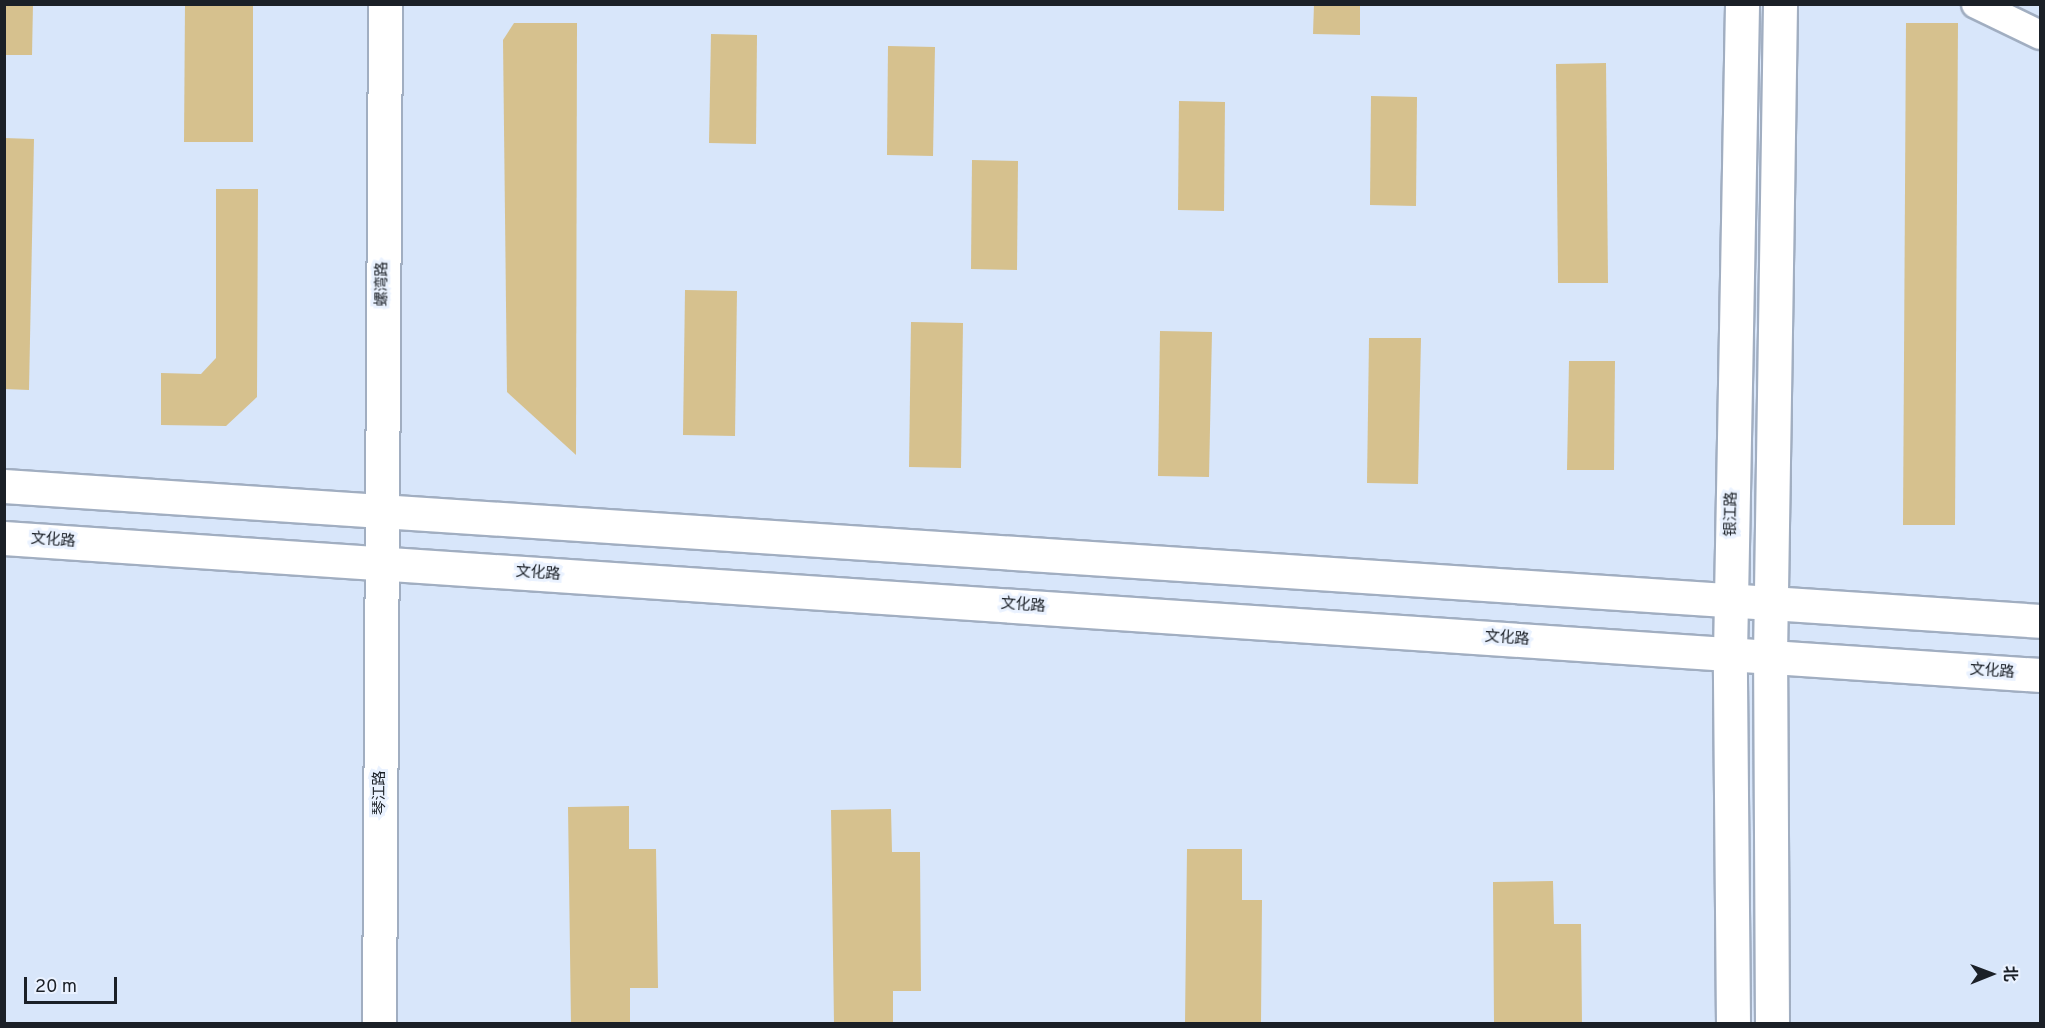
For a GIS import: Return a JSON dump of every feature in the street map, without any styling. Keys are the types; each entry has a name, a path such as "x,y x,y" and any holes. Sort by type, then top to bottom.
{"street":[{"name":"螺湾路","path":"382,563 385,4"},
{"name":"银江路","path":"1733,1023 1730,654 1742,4"},
{"path":"1772,1023 1770,603 1780,4"},
{"path":"1976,4 2040,35"},
{"path":"4,486 381,513 2040,621"},
{"name":"文化路","path":"4,537 2040,675"},
{"name":"琴江路","path":"379,1023 382,563"}],"building":[{"path":"4,4 33,4 32,55 4,55"},
{"path":"185,4 253,4 253,142 184,142"},
{"path":"1314,4 1360,4 1360,35 1313,34"},
{"path":"514,23 577,23 576,455 507,392 503,40"},
{"path":"1906,23 1958,23 1955,525 1903,525"},
{"path":"711,34 757,35 756,144 709,143"},
{"path":"888,46 935,47 933,156 887,155"},
{"path":"1606,63 1608,283 1558,283 1556,64"},
{"path":"1371,96 1417,97 1416,206 1370,205"},
{"path":"1179,101 1225,102 1224,211 1178,210"},
{"path":"4,138 34,139 29,390 4,389"},
{"path":"972,160 1018,161 1017,270 971,269"},
{"path":"216,189 258,189 257,397 226,426 161,425 161,373 201,374 216,358"},
{"path":"685,290 737,291 735,436 683,435"},
{"path":"911,322 963,323 961,468 909,467"},
{"path":"1160,331 1212,332 1209,477 1158,476"},
{"path":"1369,338 1421,338 1418,484 1367,483"},
{"path":"1569,361 1615,361 1614,470 1567,470"},
{"path":"629,806 629,849 656,849 658,988 630,988 630,1023 571,1024 568,807"},
{"path":"891,809 892,852 920,852 921,991 893,991 893,1024 834,1024 831,810"},
{"path":"1187,849 1242,849 1242,900 1262,900 1261,1024 1185,1024"},
{"path":"1553,881 1554,924 1581,924 1582,1024 1494,1024 1493,882"}]}
